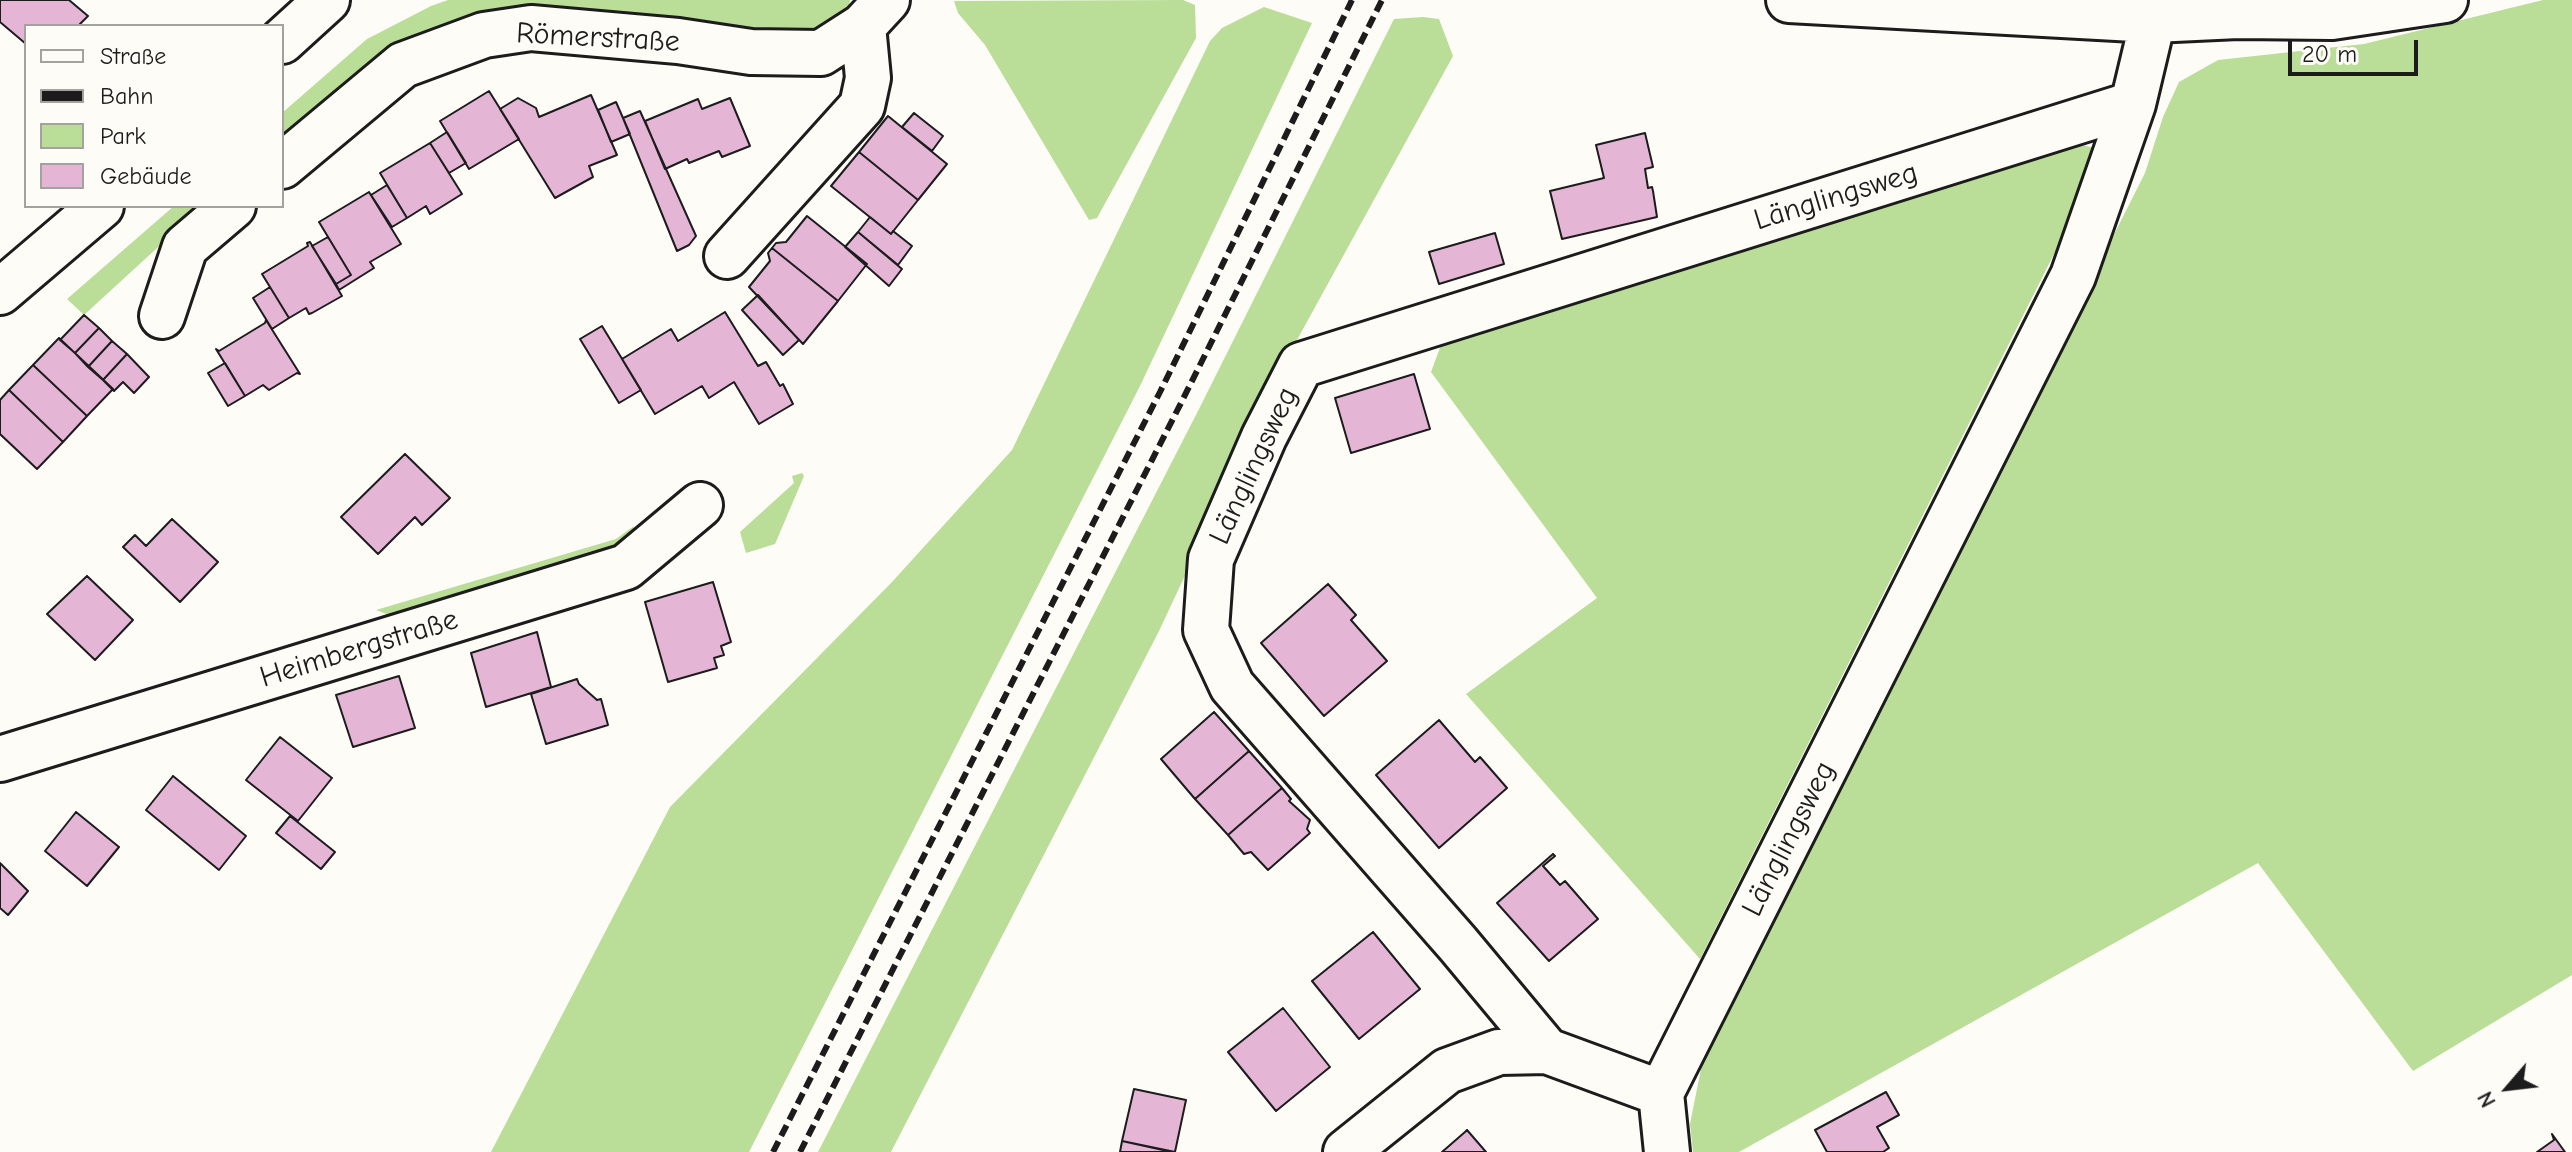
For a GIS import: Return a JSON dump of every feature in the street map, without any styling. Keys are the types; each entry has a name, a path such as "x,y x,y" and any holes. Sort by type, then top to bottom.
{"street":[{"path":"284,39 327,0"},
{"path":"1789,0 2153,20 2238,16 2332,17 2445,0"},
{"path":"727,256 862,106 875,13"},
{"name":"Römerstraße","path":"284,164 403,65 484,35 531,28 678,41 751,52 821,53 875,13"},
{"name":"Länglingsweg","path":"1661,1093 2073,276 2133,104 2153,20"},
{"name":"Länglingsweg","path":"1547,1051 1458,944 1232,686 1206,630 1211,559 1264,437 1301,365 2133,104"},
{"path":"0,292 99,208"},
{"path":"162,316 185,247 231,208"},
{"name":"Heimbergstraße","path":"0,759 626,567 700,505"},
{"path":"1346,1152 1447,1071 1499,1052 1547,1051 1661,1093 1667,1152"}],"green space":[{"path":"448,0 850,0 847,20 825,33 755,36 532,16 284,142 284,111 367,39"},
{"path":"1183,0 1195,5 1196,38 1097,218 1089,220 985,45 958,13 954,1"},
{"path":"2543,0 2572,0 2572,975 2413,1071 2258,863 1739,1152 1693,1152 1690,1124 1702,1064 1729,999 2145,173 2163,117 2179,82 2218,60 2364,44"},
{"path":"1264,7 1312,23 1139,388 749,1152 491,1152 670,807 892,582 1012,450 1210,41 1222,28"},
{"path":"1394,19 1439,19 1453,56 1286,360 1159,631 891,1152 818,1152 1199,409"},
{"path":"2064,140 2094,148 2064,234 1700,959 1466,694 1597,598 1431,372 1444,337"},
{"path":"172,208 205,208 84,315 67,299"},
{"path":"802,473 804,476 775,544 746,553 740,532 794,483 792,476"},
{"path":"634,526 628,541 614,550 392,616 376,610 616,539"}],"building":[{"path":"0,0 69,0 88,16 80,24 24,24 24,42 0,22"},
{"path":"489,91 519,139 469,169 440,121"},
{"path":"591,95 617,155 589,166 593,177 555,198 500,109 518,98 536,108 539,117"},
{"path":"730,98 750,146 722,157 719,151 689,163 687,159 665,169 645,121 698,99 702,109"},
{"path":"616,102 630,134 611,142 598,110"},
{"path":"640,111 696,236 689,245 677,251 623,118"},
{"path":"914,113 943,136 932,151 902,127"},
{"path":"888,116 947,164 918,200 859,152"},
{"path":"447,132 466,163 449,173 430,143"},
{"path":"1645,133 1653,167 1645,169 1648,188 1652,187 1653,191 1657,217 1562,239 1550,191 1604,178 1596,145"},
{"path":"430,143 462,194 430,214 426,206 407,218 380,173"},
{"path":"859,152 918,200 891,234 831,186"},
{"path":"387,185 407,218 392,227 371,195"},
{"path":"369,192 401,244 370,262 374,268 339,290 336,284 351,275 319,222"},
{"path":"807,216 867,264 838,301 772,248 776,243 786,242"},
{"path":"870,217 912,246 898,265 858,232"},
{"path":"858,232 902,269 889,286 845,247"},
{"path":"1495,233 1504,264 1439,284 1429,252"},
{"path":"328,237 351,275 336,284 312,246"},
{"path":"310,242 342,296 312,313 309,314 306,308 289,318 262,274"},
{"path":"772,248 838,301 803,344 749,287 770,261 768,253"},
{"path":"270,287 289,318 272,329 253,298"},
{"path":"758,295 799,340 783,355 742,310"},
{"path":"725,312 758,366 766,362 780,386 783,384 793,404 759,424 734,382 709,398 702,386 655,414 622,359 671,329 678,341"},
{"path":"84,315 99,328 75,353 60,340"},
{"path":"266,320 300,374 269,390 263,385 245,396 216,349 219,351"},
{"path":"602,326 641,390 619,403 580,339"},
{"path":"99,328 112,341 88,367 75,353"},
{"path":"59,338 113,389 87,416 33,365"},
{"path":"112,341 127,354 103,380 88,367"},
{"path":"127,354 149,377 134,393 123,382 114,391 103,380"},
{"path":"225,363 245,396 228,406 208,373"},
{"path":"33,365 87,416 63,442 9,390"},
{"path":"1414,374 1430,429 1351,453 1335,398"},
{"path":"9,390 63,442 37,469 0,434 0,400"},
{"path":"405,454 450,498 422,525 415,517 378,554 341,517"},
{"path":"172,519 218,562 180,602 123,547 135,535 146,546"},
{"path":"87,576 133,620 95,660 47,614"},
{"path":"713,582 731,642 721,646 724,655 714,658 717,668 668,682 645,602"},
{"path":"1328,584 1356,615 1351,620 1387,661 1324,716 1261,643"},
{"path":"537,632 551,687 486,707 471,653"},
{"path":"399,676 415,728 353,747 336,695"},
{"path":"577,679 597,700 601,699 608,725 546,744 531,694"},
{"path":"1214,712 1249,751 1195,799 1161,759"},
{"path":"1439,720 1475,762 1480,757 1507,788 1439,848 1376,775"},
{"path":"280,737 332,778 298,821 246,780"},
{"path":"1249,751 1282,788 1228,835 1195,799"},
{"path":"173,776 246,836 219,870 146,810"},
{"path":"1282,788 1291,799 1289,801 1310,820 1307,829 1310,833 1268,870 1251,852 1244,854 1228,835"},
{"path":"76,812 119,847 87,886 45,851"},
{"path":"290,816 335,852 321,869 276,833"},
{"path":"1553,854 1555,856 1543,866 1560,885 1565,881 1598,919 1549,961 1497,903"},
{"path":"0,863 28,891 8,915 0,908"},
{"path":"1373,932 1420,989 1359,1039 1312,981"},
{"path":"1283,1008 1330,1067 1276,1111 1228,1052"},
{"path":"1134,1089 1186,1100 1175,1152 1122,1141"},
{"path":"1886,1092 1899,1115 1877,1127 1889,1148 1883,1152 1827,1152 1815,1130"},
{"path":"1467,1130 1486,1152 1442,1152 1465,1132"},
{"path":"2552,1134 2565,1152 2537,1152 2554,1140"},
{"path":"1122,1141 1172,1152 1120,1152"}],"railway":[{"path":"773,1152 1160,392 1352,0"},
{"path":"800,1152 1382,0"}]}
